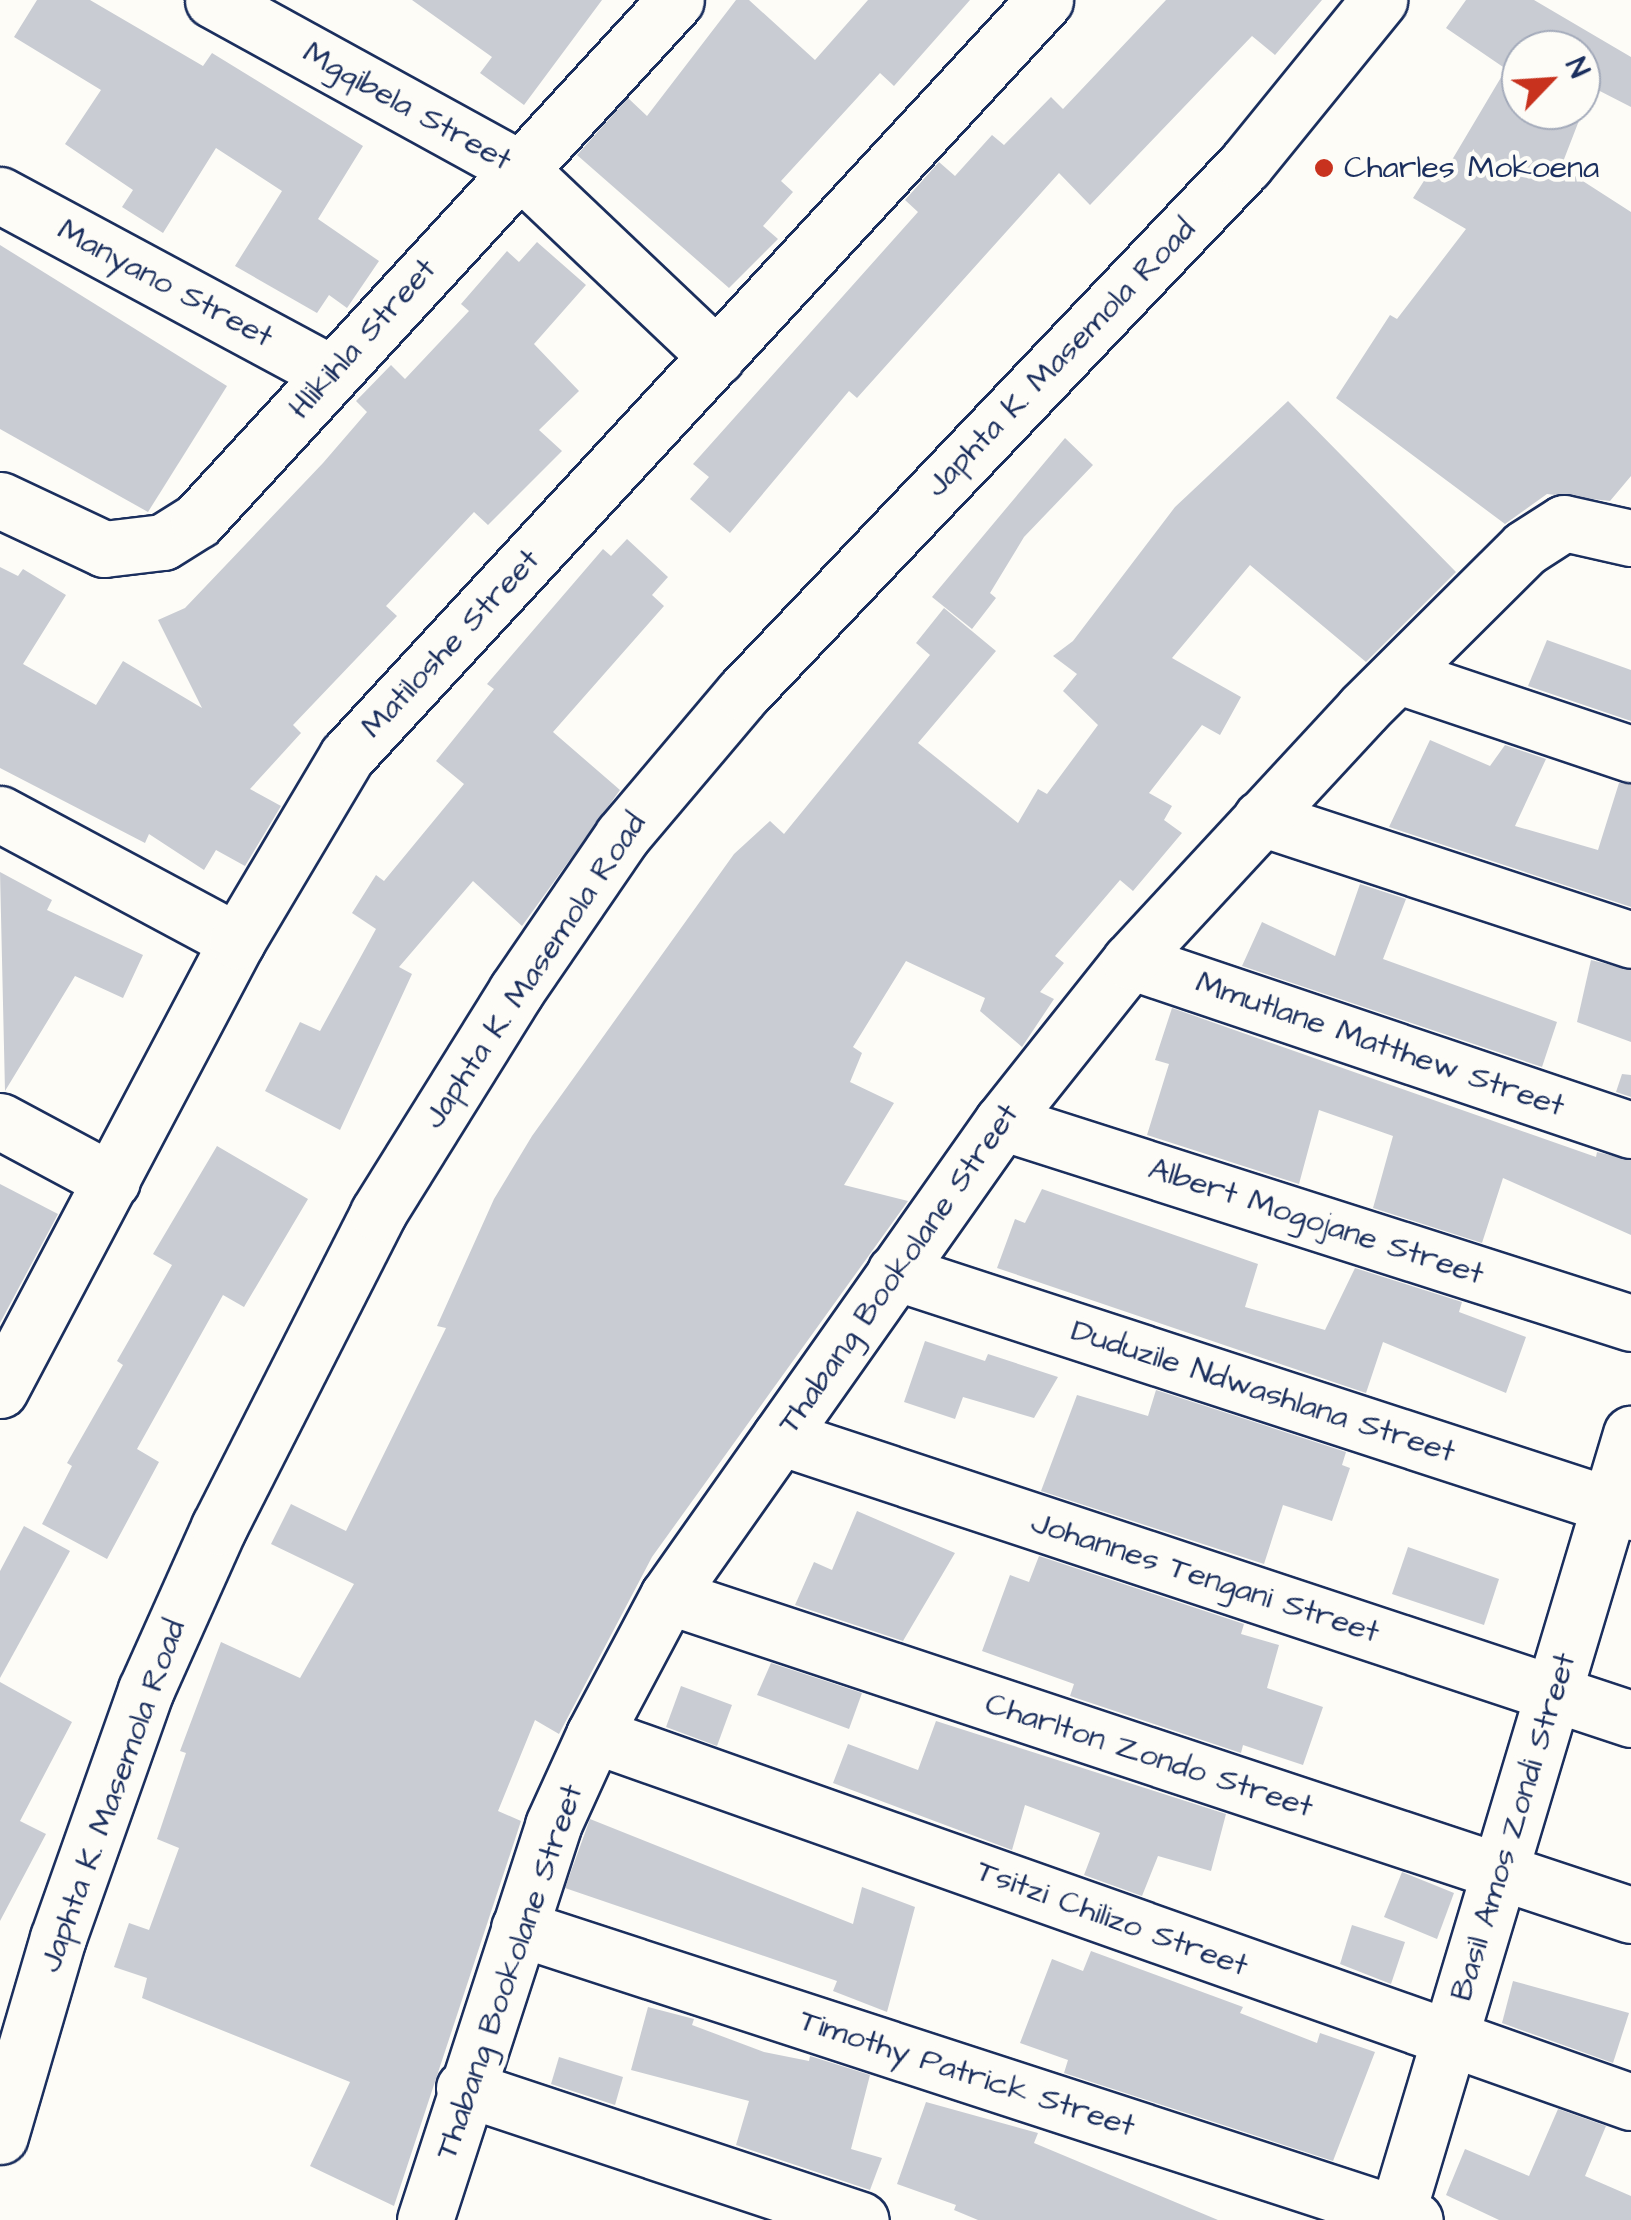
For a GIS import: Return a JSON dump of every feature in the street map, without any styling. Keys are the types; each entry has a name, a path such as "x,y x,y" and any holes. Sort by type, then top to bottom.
{"street":[{"name":"Mgqibela Street","path":"214,0 518,168 718,357"},
{"name":"Hlikihla Street","path":"0,500 104,549 164,542 198,520 676,0"},
{"name":"Matiloshe Street","path":"0,1390 237,940 347,756 1045,0"},
{"name":"Japhta K. Masemola Road","path":"0,2136 58,1938 140,1708 211,1545 370,1228 516,991 622,836 744,693 1245,165 1379,0"},
{"name":"Manyano Street","path":"0,196 331,373"},
{"name":"Thabang Bookolane Street","path":"426,2220 464,2088 553,1824 594,1735 668,1596 1002,1122 1130,961 1261,818 1525,548 1564,523 1631,538"},
{"path":"1399,676 1631,754"},
{"path":"0,814 237,940"},
{"path":"1261,818 1631,940"},
{"name":"Mmutlane Matthew Street","path":"1130,961 1631,1130"},
{"path":"0,1120 112,1181"},
{"name":"Albert Mogojane Street","path":"1002,1122 1631,1323"},
{"name":"Duduzile Ndwashlana Street","path":"896,1272 1621,1509"},
{"name":"Basil Amos Zondi Street","path":"1402,2218 1554,1694 1621,1509 1631,1434"},
{"name":"Johannes Tengani Street","path":"780,1437 1631,1719"},
{"name":"Charlton Zondo Street","path":"668,1596 1631,1915"},
{"name":"Tsitzi Chilizo Street","path":"594,1735 1631,2102"},
{"name":"Timothy Patrick Street","path":"518,1928 1402,2218"},
{"path":"464,2088 862,2220"}],"building":[{"path":"37,0 90,0 203,66 212,53 363,146 318,219 379,261 347,308 329,295 317,313 235,266 282,191 216,148 163,233 122,207 133,190 65,144 101,90 14,37"},
{"path":"412,0 602,0 524,105 480,73 492,57"},
{"path":"736,0 749,0 815,60 868,0 970,0 894,86 880,73 781,181 793,192 763,226 778,239 729,288 577,155 628,98 647,116"},
{"path":"1166,0 1322,0 1275,55 1252,36 1090,205 1059,173 857,398 849,391 730,533 690,499 709,477 693,464 918,212 905,200 939,162 955,176 992,135 1004,145 1051,97 1063,109"},
{"path":"1466,0 1534,0 1585,30 1501,30 1501,66 1446,28"},
{"path":"1601,39 1631,57 1631,107 1601,92"},
{"path":"1501,77 1501,130 1575,130 1561,167 1631,212 1631,476 1610,501 1547,494 1505,524 1336,398 1390,315 1397,319 1466,229 1413,198 1436,162 1446,170"},
{"path":"537,242 586,285 534,344 579,391 539,430 562,451 488,525 474,512 386,606 397,616 293,725 301,733 250,789 281,806 245,866 216,850 204,870 149,834 145,843 0,768 0,567 18,576 23,569 66,595 23,664 96,705 123,661 202,708 158,620 185,608 323,463 367,412 356,401 391,365 405,379 469,311 461,304 507,251 519,262"},
{"path":"0,245 227,386 148,512 0,429"},
{"path":"1288,401 1456,572 1366,662 1250,565 1172,658 1241,697 1220,735 1202,725 1149,793 1172,806 1164,820 1182,833 1133,891 1120,880 1055,956 1064,963 1040,992 1054,999 1022,1047 980,1011 985,998 906,961 853,1047 862,1053 850,1082 894,1103 844,1185 908,1201 652,1557 559,1734 535,1720 498,1811 521,1821 394,2206 310,2166 350,2082 142,1998 147,1978 114,1967 129,1923 149,1930 179,1848 157,1839 186,1753 180,1751 221,1642 300,1678 354,1584 271,1544 291,1504 346,1531 446,1328 437,1326 494,1199 532,1136 734,854 770,821 784,834 930,655 916,643 944,608 996,651 918,743 1018,823 1038,789 1047,794 1098,725 1063,691 1077,674 1053,656 1073,641 1175,507"},
{"path":"1065,438 1093,465 1024,537 990,593 996,598 972,629 932,597"},
{"path":"627,539 668,577 652,595 664,606 553,732 620,790 522,926 473,881 399,967 412,974 340,1130 265,1091 300,1022 320,1031 376,929 352,913 376,875 384,881 464,784 436,761 494,689 487,684 603,549 611,556"},
{"path":"1547,640 1631,670 1631,721 1528,686"},
{"path":"1430,740 1490,766 1505,745 1546,759 1515,826 1598,850 1619,783 1631,784 1631,907 1389,827"},
{"path":"0,872 52,900 47,910 143,955 123,998 75,976 5,1091"},
{"path":"1360,884 1406,899 1383,959 1557,1022 1542,1067 1242,966 1262,922 1335,956"},
{"path":"1591,960 1631,970 1631,1042 1577,1022"},
{"path":"1172,1008 1596,1157 1597,1152 1631,1160 1631,1235 1503,1178 1482,1243 1373,1208 1393,1136 1319,1110 1299,1184 1147,1135 1169,1064 1155,1060"},
{"path":"1622,1074 1631,1075 1631,1097 1616,1092"},
{"path":"217,1146 308,1199 244,1307 223,1295 137,1449 159,1462 107,1559 42,1524 72,1466 67,1463 123,1365 117,1361 172,1265 153,1254"},
{"path":"0,1184 58,1214 0,1323"},
{"path":"1042,1189 1258,1264 1245,1307 1325,1330 1355,1268 1462,1302 1459,1312 1526,1337 1506,1393 1383,1342 1366,1393 997,1268 1015,1219 1025,1223"},
{"path":"925,1341 985,1361 988,1354 1058,1377 1034,1418 963,1397 955,1419 904,1402"},
{"path":"1156,1390 1346,1452 1342,1465 1350,1468 1332,1521 1283,1505 1264,1564 1041,1491 1077,1395 1148,1416"},
{"path":"857,1511 955,1553 903,1641 795,1605 814,1562 832,1570"},
{"path":"24,1526 70,1551 0,1678 0,1571"},
{"path":"1408,1547 1499,1579 1484,1625 1392,1594"},
{"path":"1039,1556 1244,1624 1241,1634 1279,1645 1267,1688 1323,1707 1303,1765 1243,1745 1241,1753 1070,1696 1074,1684 982,1651 1010,1575 1029,1582"},
{"path":"771,1663 862,1693 849,1729 757,1695"},
{"path":"0,1682 72,1722 20,1821 46,1834 0,1921"},
{"path":"681,1686 732,1705 717,1746 666,1727"},
{"path":"936,1721 1226,1814 1211,1871 1158,1856 1142,1896 1084,1875 1100,1833 1025,1805 1012,1850 833,1783 848,1744 918,1770"},
{"path":"590,1819 853,1924 862,1887 915,1907 887,2012 833,1991 837,1981 565,1888"},
{"path":"1402,1872 1454,1893 1437,1939 1384,1917"},
{"path":"1352,1925 1405,1942 1391,1984 1340,1964"},
{"path":"1091,1951 1243,2007 1240,2013 1317,2043 1320,2033 1375,2052 1333,2161 1064,2073 1068,2060 1020,2043 1052,1959 1083,1971"},
{"path":"1513,1981 1629,2013 1613,2063 1502,2023"},
{"path":"648,2007 694,2019 692,2025 764,2052 809,2061 810,2056 870,2075 851,2149 882,2158 870,2190 736,2145 749,2101 631,2070"},
{"path":"559,2057 623,2077 615,2105 551,2084"},
{"path":"926,2102 1038,2133 1034,2143 1218,2220 978,2220 954,2210 956,2205 897,2184"},
{"path":"1558,2109 1606,2126 1585,2176 1631,2196 1631,2220 1499,2220 1446,2195 1465,2149 1529,2176"}],"place":[{"name":"Charles Mokoena","path":"1324,168"}]}
